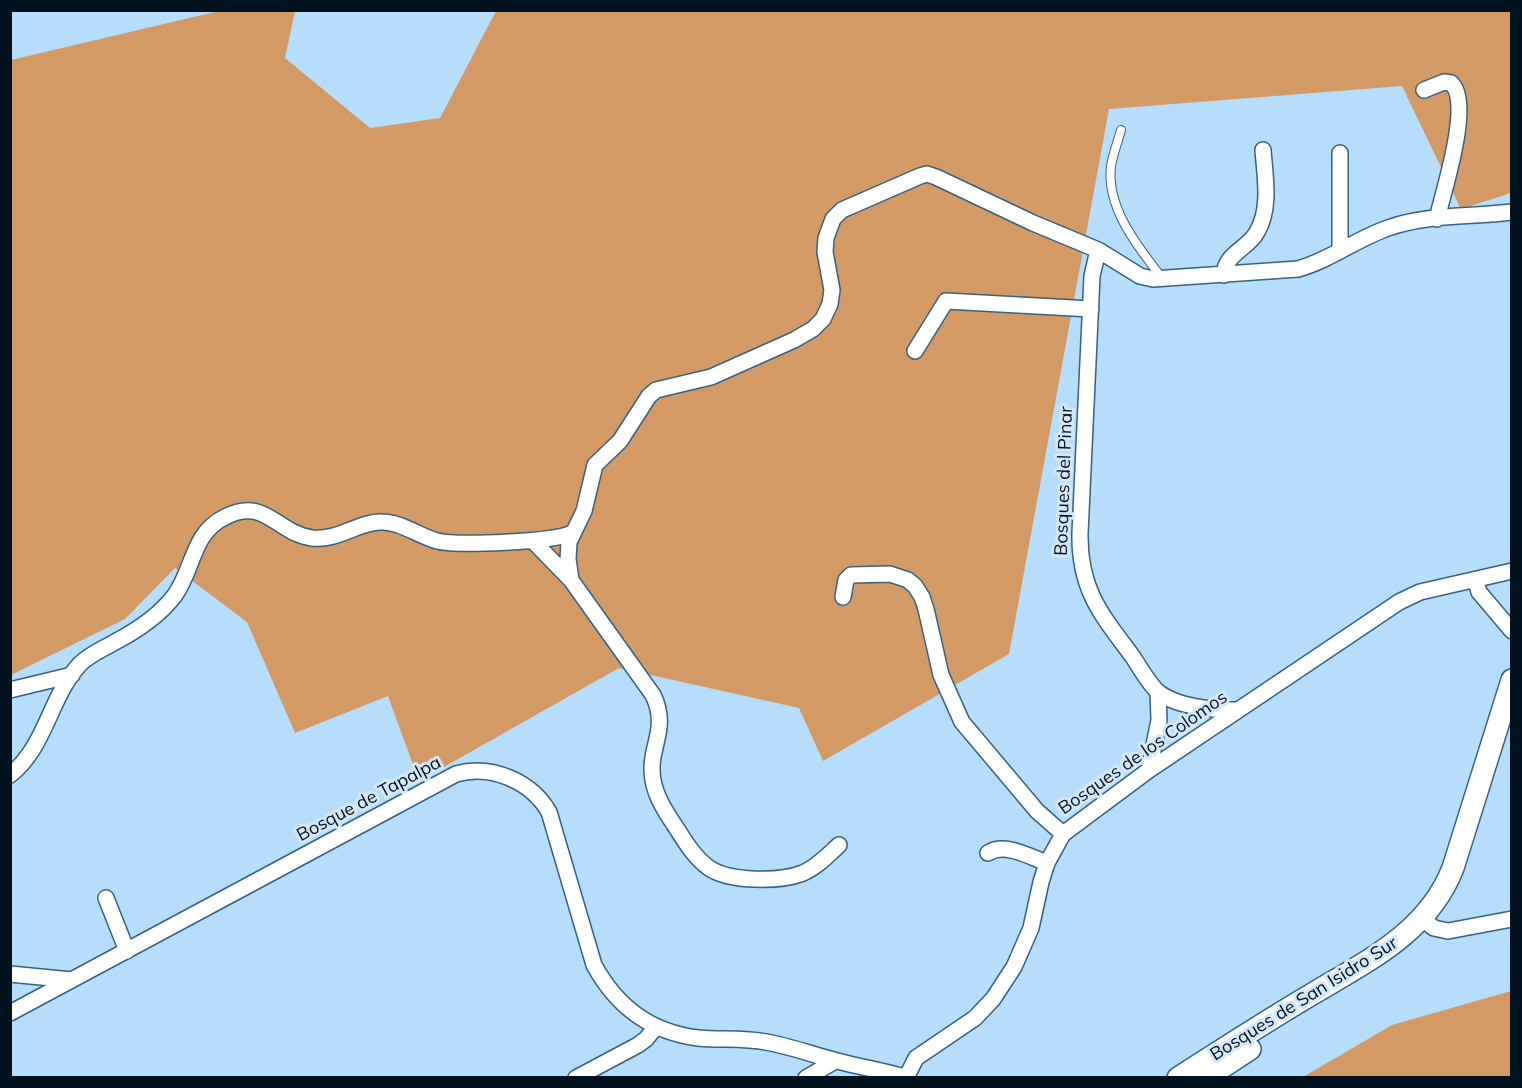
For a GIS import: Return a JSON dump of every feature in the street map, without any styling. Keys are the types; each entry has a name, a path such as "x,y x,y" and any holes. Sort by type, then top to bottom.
{"main road":[{"name":"Bosques de San Isidro Sur","path":"1206,1077 1408,950 1426,922 1453,868 1512,680"},
{"name":"Bosques de San Isidro Sur","path":"1178,1077 1313,993 1375,958 1426,922 1457,894 1512,716"}],"street":[{"path":"1424,90 1443,82 1451,83 1456,89 1459,100 1458,134 1437,219"},
{"path":"1224,275 1227,261 1249,243 1262,223 1266,202 1263,150"},
{"path":"1340,153 1340,250"},
{"path":"571,580 568,551 572,533 584,511 595,465 620,441 645,401 653,392 711,377 794,340 813,328 823,319 830,304 832,290 825,252 826,238 833,219 842,210 927,174 1098,250 1140,276 1163,279 1298,269 1389,227 1411,221 1512,212"},
{"name":"Bosques del Pinar","path":"1098,250 1093,265 1080,521 1081,564 1095,606 1158,692"},
{"path":"915,351 946,301 1091,309"},
{"path":"10,775 32,750 72,675 81,663 95,652 133,631 165,606 184,579 198,542 218,520 242,510 264,513 291,531 314,538 334,536 382,522 392,523 434,540 450,543 533,541 572,533"},
{"path":"533,541 571,580 658,704 661,723 652,778 662,805 699,859 717,872 729,876 740,878 790,877 810,869 839,845"},
{"name":"Bosques de los Colomos","path":"907,1077 916,1058 975,1018 1005,982 1031,928 1047,863 1063,834 1149,770 1399,602 1420,592 1512,571"},
{"path":"843,597 846,580 851,575 890,574 908,580 915,586 926,609 941,675 962,722 1037,811 1063,834"},
{"path":"1476,581 1479,592 1512,631"},
{"path":"10,690 72,675"},
{"path":"1149,770 1159,720 1158,692 1194,707 1237,710"},
{"name":"Bosque de Tapalpa","path":"10,1013 456,774 477,769 522,785 543,801 549,812 594,965 617,998 641,1018 672,1034 768,1042 907,1077"},
{"path":"988,853 993,849 1002,848 1047,863"},
{"path":"106,898 127,951"},
{"path":"1426,922 1437,930 1448,931 1512,919"},
{"path":"10,974 72,980"},
{"path":"576,1077 638,1045 656,1027"},
{"path":"806,1077 835,1060"}],"lane":[{"path":"1121,130 1111,167 1114,202 1140,250 1163,279"}],"shaded area":[{"path":"219,11 295,11 285,58 370,128 440,118 496,11 1511,11 1511,193 1461,209 1402,86 1109,109 1009,654 823,761 799,708 619,668 419,781 388,696 295,733 247,622 175,568 125,619 11,675 11,60"},
{"path":"1511,991 1511,1077 1303,1077 1392,1025"}]}
